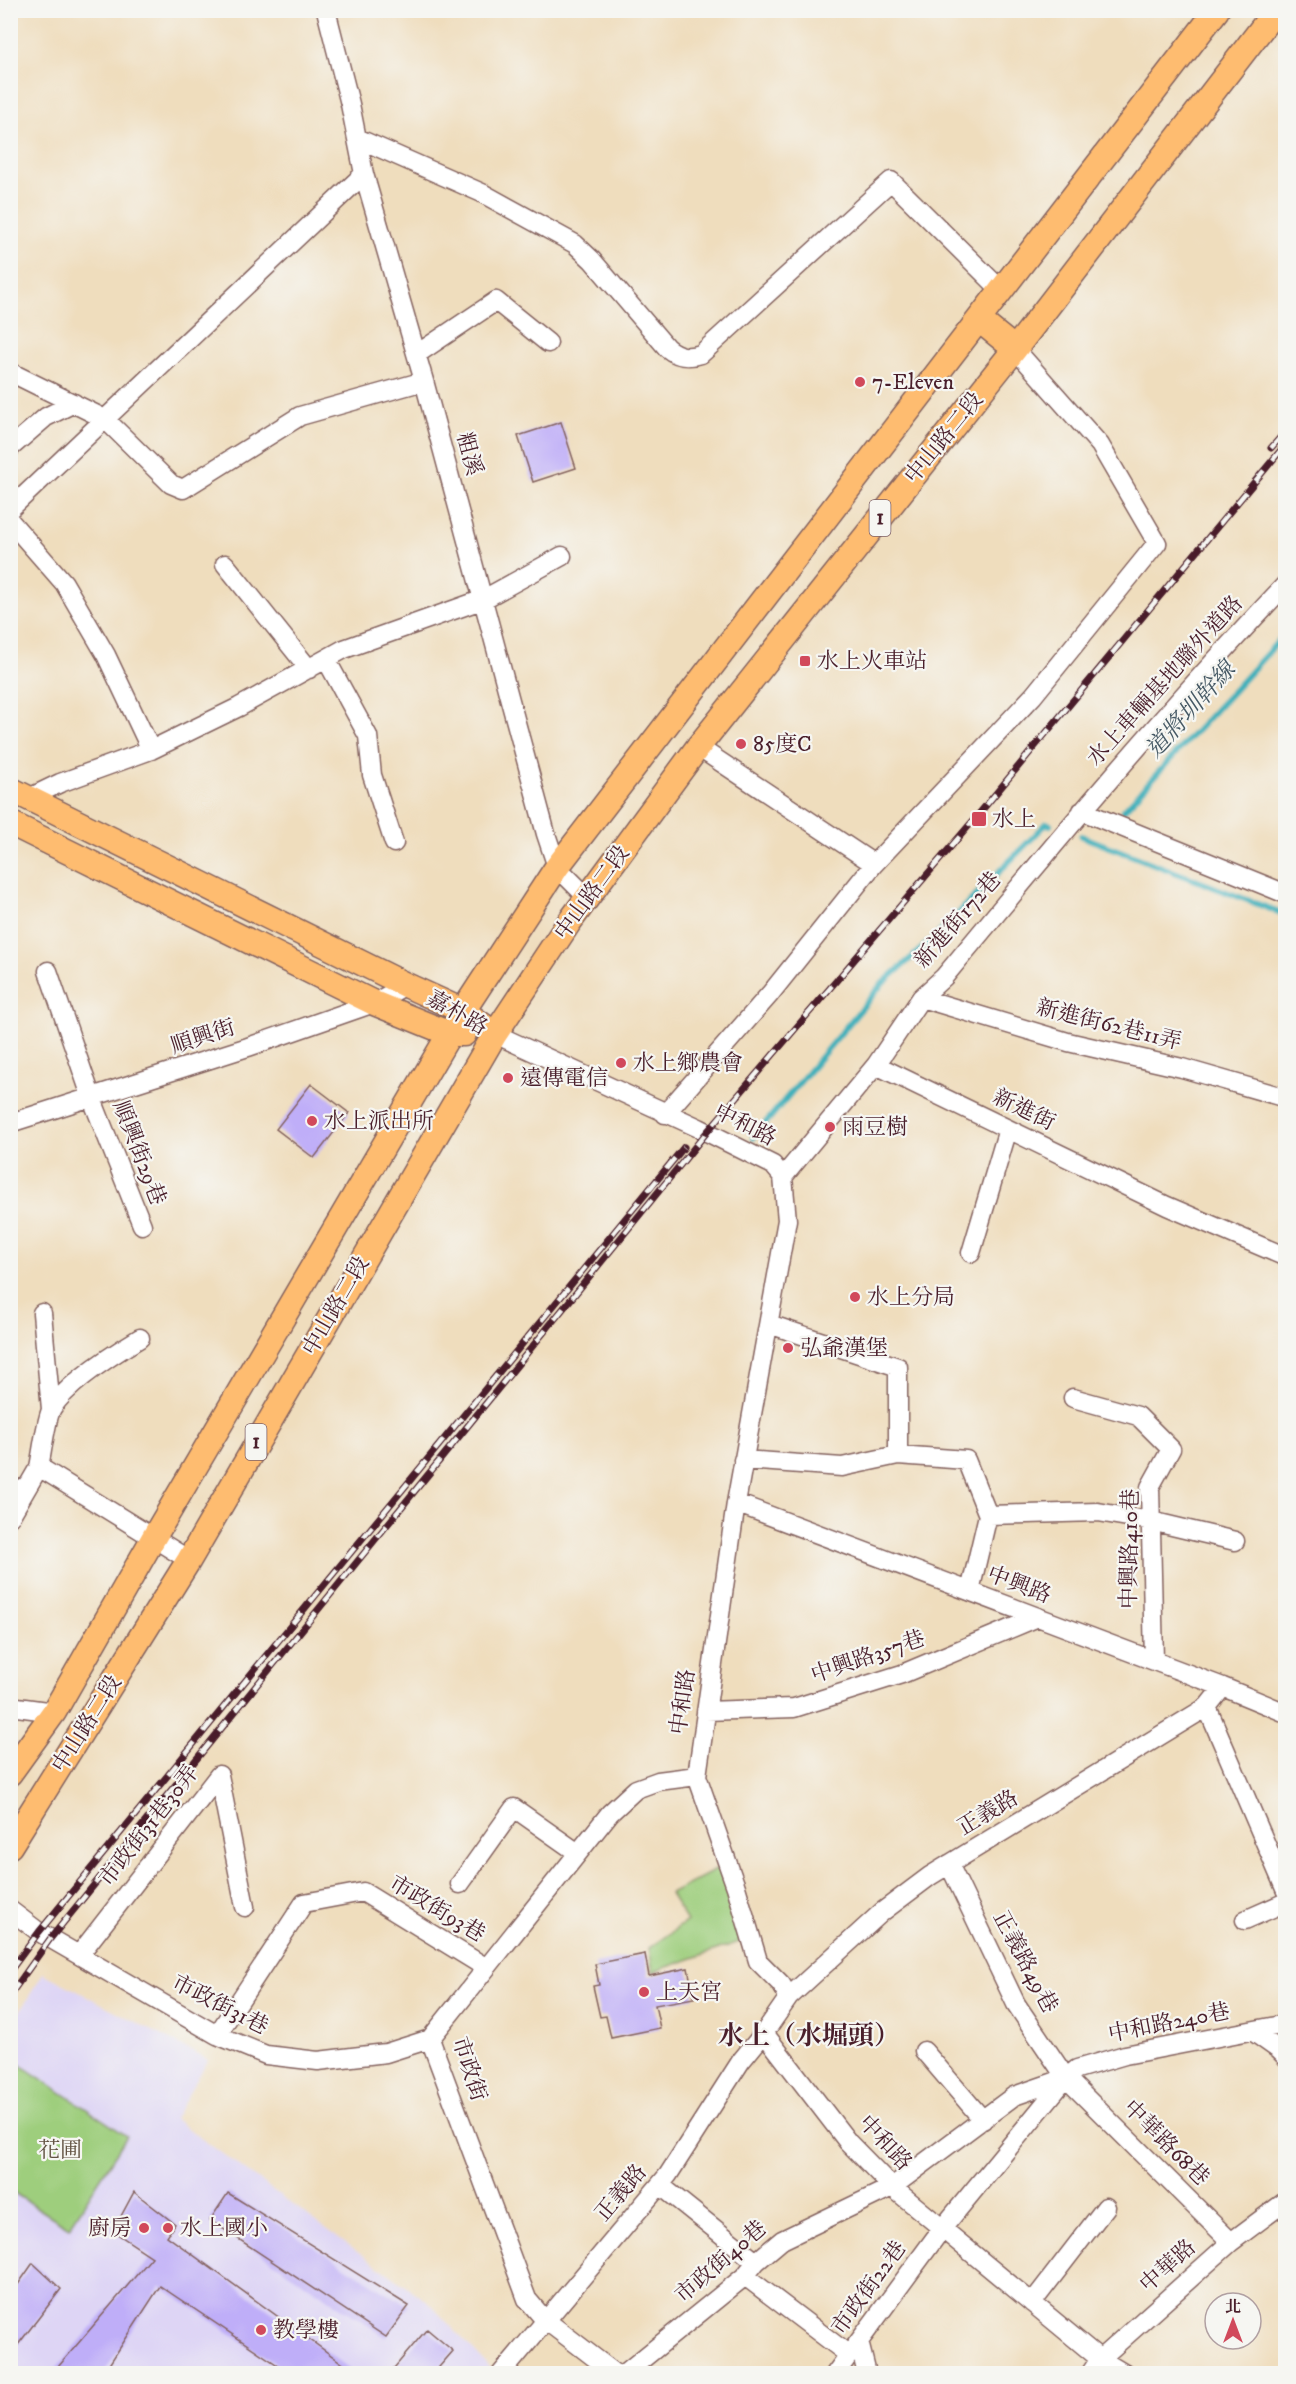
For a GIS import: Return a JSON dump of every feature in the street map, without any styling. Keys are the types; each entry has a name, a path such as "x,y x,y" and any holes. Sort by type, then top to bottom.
{"main road":[{"name":"中山路二段","path":"10,1773 54,1712 154,1537 463,1011 558,867 1217,10"},
{"name":"中山路二段","path":"10,1846 189,1560 495,1034 588,898 698,747 1015,349 1276,10"},
{"path":"979,320 1015,349"},
{"name":"嘉朴路","path":"20,793 406,985 463,1011 495,1034"},
{"name":"嘉朴路","path":"10,823 374,1003 450,1034 495,1034"}],"street":[{"name":"粗溪","path":"326,10 364,174 417,354 546,834 558,867 588,898"},
{"path":"357,138 482,193 575,244 592,260 667,348 681,356 692,357 701,354 891,181 1001,290"},
{"path":"10,509 364,174"},
{"path":"417,354 496,301 548,343"},
{"path":"665,1114 770,994 874,864 1034,696 1157,543 1100,445 1015,349"},
{"path":"10,372 105,420 171,484 183,489 300,416 424,381"},
{"path":"10,448 46,417 74,403"},
{"path":"10,521 64,583 106,656 151,750"},
{"path":"20,793 60,783 151,750 239,707 344,649 484,599 562,556"},
{"path":"225,564 309,669"},
{"name":"水上車輛基地聯外道路","path":"1082,811 1230,642 1286,584"},
{"path":"326,659 368,736 372,775 394,843"},
{"path":"698,747 874,864"},
{"path":"1082,811 1286,894"},
{"name":"新進街172巷","path":"876,1065 921,998 944,977 1082,811"},
{"name":"順興街29巷","path":"48,971 92,1099 142,1226"},
{"name":"順興街","path":"10,1123 92,1099 248,1047 374,1003 406,985"},
{"name":"新進街62巷11弄","path":"921,998 1068,1042 1182,1068 1286,1098"},
{"name":"中和路","path":"495,1034 699,1128 773,1165 783,1177 787,1220 736,1503 697,1776 736,1887 758,1961 781,1984 789,1997"},
{"path":"783,1177 876,1065"},
{"name":"新進街","path":"876,1065 1167,1206 1286,1257"},
{"path":"971,1253 1008,1129"},
{"path":"10,1517 39,1467 51,1409 42,1313"},
{"path":"769,1323 898,1367 898,1455"},
{"path":"51,1409 111,1355 140,1338"},
{"name":"中興路410巷","path":"1073,1398 1138,1416 1171,1449 1150,1487 1154,1661"},
{"path":"743,1460 842,1467 898,1455 966,1460 988,1515 970,1592"},
{"path":"39,1467 189,1560"},
{"path":"10,1493 28,1486"},
{"name":"中興路","path":"736,1503 1223,1687 1286,1713"},
{"path":"988,1515 1098,1512 1151,1521 1235,1541"},
{"name":"中興路357巷","path":"706,1710 794,1708 902,1674 1038,1617"},
{"name":"正義路","path":"789,1997 882,1912 949,1864 1208,1707 1223,1687"},
{"path":"10,1706 54,1712"},
{"path":"1208,1707 1286,1891"},
{"name":"市政街31巷30弄","path":"79,1955 219,1775 245,1907"},
{"name":"市政街","path":"616,2373 544,2319 527,2299 430,2039 610,1813 636,1789 658,1781 697,1776"},
{"path":"460,1884 514,1808 578,1853"},
{"name":"正義路49巷","path":"949,1864 1016,2004 1066,2078"},
{"name":"市政街93巷","path":"217,2035 304,1903 363,1892 486,1967"},
{"path":"1245,1920 1286,1902"},
{"name":"市政街31巷","path":"10,1910 39,1932 217,2035 266,2055 318,2061 386,2053 430,2039"},
{"path":"764,2033 789,1997"},
{"name":"中和路240巷","path":"942,2230 1066,2078 1077,2069 1125,2055 1286,2024"},
{"path":"1252,2031 1286,2057"},
{"name":"中和路","path":"764,2033 848,2142 892,2187 1032,2303 1095,2366 1125,2373"},
{"name":"正義路","path":"501,2373 544,2319 668,2175 741,2061 764,2033"},
{"path":"924,2051 983,2120"},
{"name":"中和路240巷","path":"892,2187 1014,2096 1066,2078"},
{"name":"中華路68巷","path":"1066,2078 1231,2242"},
{"path":"660,2185 751,2269 854,2349 867,2373"},
{"name":"市政街40巷","path":"624,2373 751,2269 782,2240 892,2187"},
{"name":"中華路","path":"1095,2366 1231,2242 1286,2200"},
{"path":"1032,2303 1106,2207"},
{"name":"市政街22巷","path":"835,2373 942,2230"}],"shaded area":[{"name":"水上國小","path":"43,1973 208,2060 174,2119 428,2302 489,2367 483,2374 11,2373 10,2028"}],"green space":[{"path":"725,1865 745,1940 653,1972 649,1948 687,1921 670,1894"},
{"name":"花圃","path":"10,2058 127,2136 69,2228 11,2191"}],"building":[{"path":"561,422 576,468 533,482 518,436"},
{"name":"水上派出所","path":"311,1084 349,1113 314,1158 276,1129"},
{"name":"上天宮","path":"645,1954 649,1976 688,1968 694,1998 655,2005 660,2028 611,2038 606,2016 600,2017 593,1986 599,1985 595,1964"},
{"name":"教學樓","path":"134,2192 175,2224 167,2236 357,2374 291,2374 160,2286 103,2374 52,2374 152,2257 113,2231"},
{"name":"教學樓","path":"228,2193 409,2306 386,2337 210,2220"},
{"path":"33,2263 61,2289 10,2355 10,2296"},
{"path":"427,2329 453,2351 433,2374 389,2374"},
{"path":"10,2368 23,2374 10,2374"}],"waterway":[{"name":"道將圳幹線","path":"1123,811 1286,633"},
{"path":"753,1138 882,984 935,937 1047,823 1050,825"},
{"path":"1081,836 1286,915"}],"railway":[{"path":"1271,448 1286,431"},
{"path":"10,1995 50,1939 707,1132 978,815 1286,444"},
{"path":"10,1971 39,1932 684,1147"}],"place":[{"name":"7-Eleven","path":"860,382"},
{"name":"水上火車站","path":"805,661"},
{"name":"85度C","path":"741,744"},
{"name":"水上","path":"979,819"},
{"name":"水上鄉農會","path":"621,1063"},
{"name":"遠傳電信","path":"508,1078"},
{"name":"水上派出所","path":"312,1121"},
{"name":"雨豆樹","path":"830,1127"},
{"name":"水上分局","path":"855,1297"},
{"name":"弘爺漢堡","path":"788,1348"},
{"name":"上天宮","path":"644,1992"},
{"name":"廚房","path":"144,2228"},
{"name":"水上國小","path":"168,2228"},
{"name":"教學樓","path":"261,2330"}],"district":[{"name":"水上（水堀頭）","path":"809,2036"}]}
